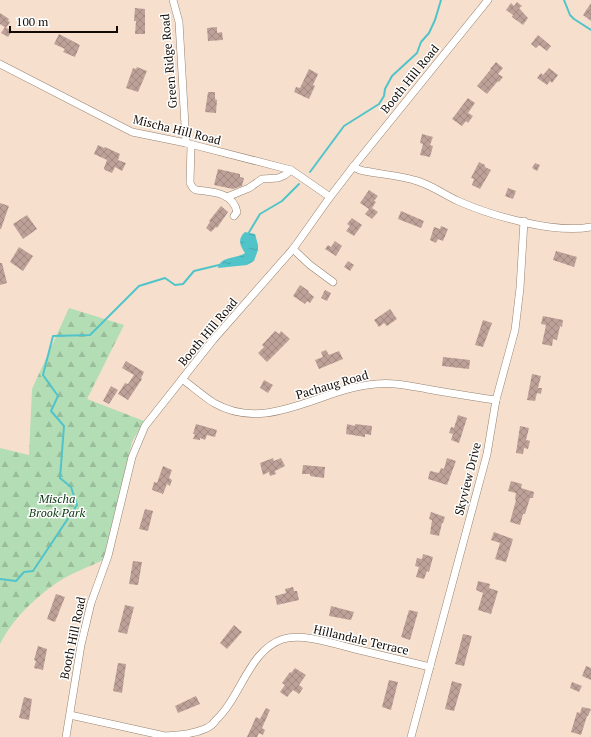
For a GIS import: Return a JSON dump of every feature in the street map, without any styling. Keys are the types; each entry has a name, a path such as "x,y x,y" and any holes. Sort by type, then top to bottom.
{"street":[{"name":"Green Ridge Road","path":"173,0 178,22 189,144 190,183 196,190 220,193 227,197"},
{"name":"Booth Hill Road","path":"66,737 81,645 91,603 108,556 132,457 145,426 213,340 293,249 353,167 488,0"},
{"name":"Mischa Hill Road","path":"0,64 132,132 189,144 291,170 330,197"},
{"path":"353,167 360,170 414,180 485,211 524,221 545,226 569,228 591,227"},
{"path":"234,216 237,212 236,204 227,197 249,188 262,179 278,178 291,170"},
{"name":"Skyview Drive","path":"411,737 487,454 496,400 514,330 520,288 524,221"},
{"path":"293,249 310,265 333,282"},
{"name":"Pachaug Road","path":"182,379 214,403 242,414 272,413 349,389 376,384 394,384 496,400"},
{"name":"Hillandale Terrace","path":"70,715 165,736 181,735 209,727 229,707 261,654 283,639 299,637 318,640 430,667"}],"green space":[{"name":"Mischa Brook Park","path":"69,308 124,325 87,399 144,421 132,442 103,560 66,577 43,593 26,608 5,634 0,644 0,448 29,455 32,389"}],"water":[{"path":"245,232 255,234 258,250 254,261 247,265 218,268 222,261 245,253 240,240"}],"building":[{"path":"517,2 522,6 519,8 528,18 523,25 512,17 513,15 506,10 511,3 514,6"},
{"path":"591,3 591,21 583,15"},
{"path":"135,8 145,9 145,34 135,34"},
{"path":"0,13 9,19 8,21 10,22 6,28 0,24"},
{"path":"5,27 12,31 8,37 1,33"},
{"path":"217,27 217,33 222,32 223,40 208,41 207,28"},
{"path":"59,34 80,45 75,57 63,52 65,49 54,44"},
{"path":"538,35 551,46 547,51 539,45 536,48 531,44"},
{"path":"496,62 503,68 498,74 503,77 487,94 477,86"},
{"path":"137,67 147,71 138,92 126,88 133,68 136,69"},
{"path":"549,68 558,75 552,83 550,81 547,85 537,78 541,73 543,75"},
{"path":"309,69 318,74 313,85 315,86 309,99 294,92 296,87 300,88"},
{"path":"208,92 215,92 215,99 217,100 216,113 205,112"},
{"path":"468,98 475,103 468,113 473,116 468,123 466,121 462,126 452,119"},
{"path":"422,134 433,137 430,145 433,146 430,157 420,155 423,144 420,143"},
{"path":"98,145 120,154 118,160 126,163 122,171 115,167 112,173 105,170 104,168 107,160 94,154"},
{"path":"479,162 491,170 480,189 472,185 474,179 471,178"},
{"path":"535,163 540,165 537,171 532,168"},
{"path":"218,169 240,174 240,177 244,178 242,186 233,189 214,185"},
{"path":"508,188 516,191 513,199 505,196"},
{"path":"369,190 378,196 374,201 376,202 372,208 378,212 372,219 365,214 369,209 360,203"},
{"path":"0,203 9,206 1,229 0,229"},
{"path":"221,206 228,212 217,228 216,227 211,232 206,228 210,222 209,221"},
{"path":"401,211 424,221 421,228 398,219"},
{"path":"27,215 37,229 23,239 13,224"},
{"path":"352,218 362,225 354,236 346,231 350,226 347,224"},
{"path":"441,226 448,229 443,241 438,239 436,243 430,240 434,227 440,229"},
{"path":"335,241 342,246 336,256 325,249 328,245 331,247"},
{"path":"19,247 33,256 23,271 10,262"},
{"path":"556,251 577,257 574,267 553,260"},
{"path":"348,261 354,265 350,271 344,267"},
{"path":"0,263 2,263 7,283 0,285"},
{"path":"300,285 309,291 308,292 314,297 310,303 307,301 305,304 293,296"},
{"path":"325,290 331,293 327,301 321,298"},
{"path":"390,309 397,319 387,326 384,323 379,327 374,320"},
{"path":"543,316 563,320 557,340 553,339 552,346 542,344 546,325 541,324"},
{"path":"483,320 492,323 483,347 475,345"},
{"path":"275,331 279,334 281,331 290,339 267,362 258,353 264,347 262,345"},
{"path":"326,350 329,355 339,351 343,359 319,369 315,360 323,357 321,352"},
{"path":"443,357 470,360 469,369 442,366"},
{"path":"126,361 144,372 141,378 142,379 128,400 118,394 125,383 128,384 134,375 122,368"},
{"path":"532,374 541,376 538,388 542,388 541,394 537,393 535,401 527,400"},
{"path":"264,380 273,385 268,393 260,388"},
{"path":"111,386 118,390 109,404 103,401"},
{"path":"458,415 467,418 459,443 451,440 453,434 449,433 451,427 454,428"},
{"path":"196,424 217,430 215,437 207,435 205,440 200,438 200,440 193,439"},
{"path":"347,424 355,426 355,424 372,426 371,435 365,434 365,437 346,434"},
{"path":"520,426 529,428 526,440 530,441 528,449 524,448 523,454 516,453"},
{"path":"273,458 274,461 281,458 285,466 275,471 276,474 270,476 269,472 263,475 260,463"},
{"path":"447,458 456,461 447,485 428,479 430,471 439,473 441,468 444,469"},
{"path":"303,465 325,467 324,478 310,476 310,474 302,474"},
{"path":"163,466 172,470 169,478 172,480 170,486 167,484 163,494 152,490 154,482 157,483"},
{"path":"511,481 522,484 521,488 534,492 533,498 530,498 525,514 523,514 520,525 510,522 516,500 516,493 508,491"},
{"path":"145,509 153,511 148,531 139,529"},
{"path":"431,512 445,517 439,536 430,534 432,520 429,519"},
{"path":"494,532 513,539 506,562 495,559 500,543 491,540"},
{"path":"423,554 433,557 429,572 427,571 424,579 416,577 419,567 415,566 417,558 422,559"},
{"path":"133,561 142,562 138,585 129,584"},
{"path":"478,581 490,584 489,588 498,591 491,614 478,610 483,593 476,590"},
{"path":"293,587 294,591 297,591 299,600 277,605 275,596 286,593 285,589"},
{"path":"56,594 65,597 55,622 47,619"},
{"path":"125,605 134,607 127,634 118,632"},
{"path":"331,606 354,612 351,620 329,616"},
{"path":"409,610 418,612 410,640 401,637"},
{"path":"234,625 242,632 227,649 220,643"},
{"path":"463,634 472,636 464,666 455,664"},
{"path":"38,646 47,649 43,670 34,668 36,661 34,660"},
{"path":"118,663 126,664 122,693 113,691"},
{"path":"586,666 591,668 591,680 582,676"},
{"path":"295,668 306,675 299,685 303,688 299,694 293,690 287,697 280,692 285,685 282,683"},
{"path":"389,680 398,682 391,710 382,707"},
{"path":"452,681 462,684 454,711 445,709"},
{"path":"572,682 582,686 579,692 570,688"},
{"path":"196,696 200,704 178,713 175,706"},
{"path":"24,697 32,699 29,720 19,718"},
{"path":"582,707 591,709 587,716 581,735 571,732 577,712 580,713"},
{"path":"266,708 270,710 262,728 265,730 263,735 259,733 257,737 247,737 256,717 260,719"}],"waterway":[{"path":"310,172 344,126 379,104 392,76 417,53 421,42 429,33 441,0"},
{"path":"564,0 570,15 591,30"},
{"path":"248,234 260,214 282,201 299,184"},
{"path":"0,579 16,581 24,572 33,571 77,505 71,487 60,478 64,426 51,411 58,396 43,375 53,336 90,335 139,286 165,278 175,285 183,284 194,271 219,265"}]}
